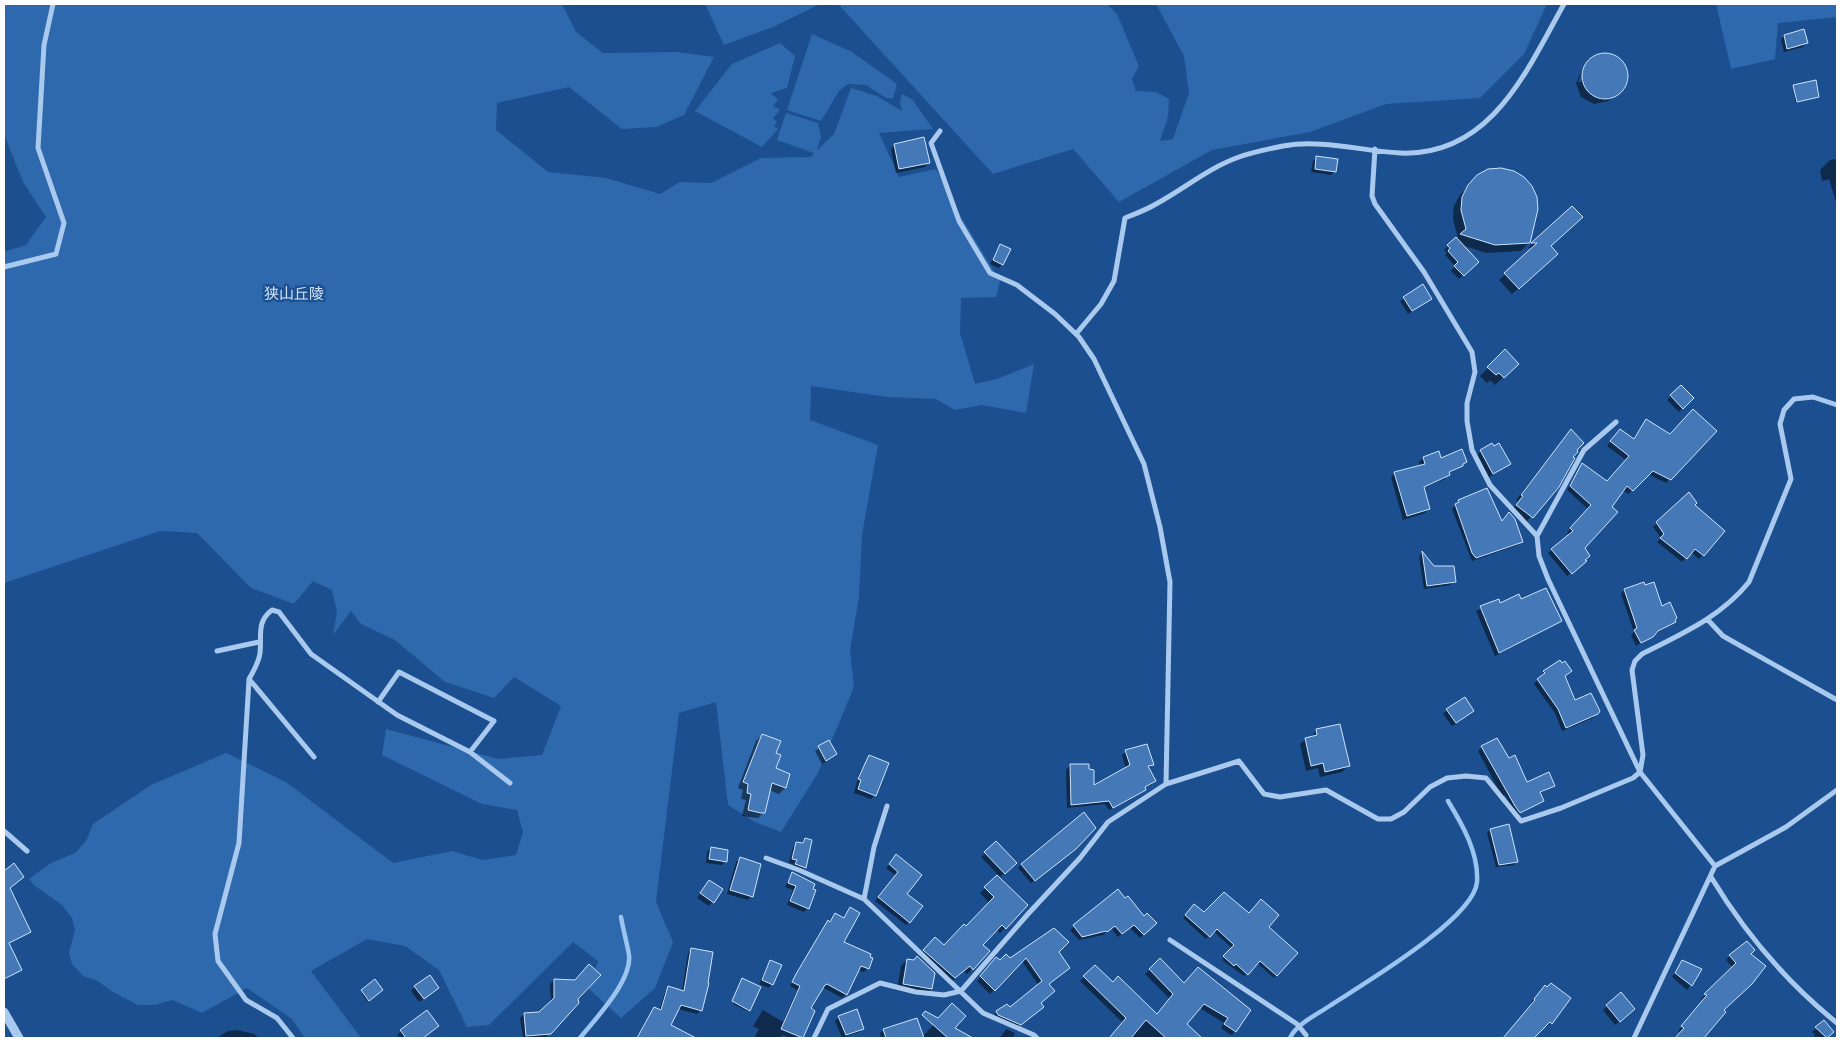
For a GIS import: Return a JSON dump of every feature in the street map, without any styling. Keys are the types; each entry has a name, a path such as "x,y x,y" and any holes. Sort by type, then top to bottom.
{"street":[{"path":"4,267 56,254 64,223 38,148 44,45 53,4"},
{"path":"1076,334 1101,304 1114,281 1125,218 1157,204 1222,164 1254,152 1309,144 1375,149 1399,153 1432,150 1458,141 1484,125 1528,72 1564,4"},
{"path":"940,131 931,143 959,221 990,272 1017,286 1055,314 1076,334 1094,360 1144,464 1160,528 1170,582 1166,784"},
{"path":"1375,149 1372,196 1375,204 1424,272 1472,352 1475,372 1467,403 1467,421 1472,450 1490,485 1537,536 1540,556 1548,578 1640,772 1715,866"},
{"path":"814,1038 828,1009 880,983 916,992 944,995 961,991 1080,858 1108,822 1166,784 1239,761 1264,794 1280,797 1326,790 1378,819 1391,818 1404,812 1430,787 1447,778 1486,778 1521,821 1561,808 1633,778 1640,772 1643,754 1632,670 1634,661 1642,654 1708,620 1740,594 1749,582 1791,479 1780,424 1784,410 1794,399 1813,397 1837,405"},
{"path":"1537,536 1584,450 1616,422"},
{"path":"293,1038 277,1018 246,1000 218,962 215,934 239,842 249,679 260,655 260,628 265,616 272,610 279,612 311,654 397,715 470,752 510,783"},
{"path":"1708,620 1724,636 1837,700"},
{"path":"216,651 260,642"},
{"path":"378,702 399,672 494,721 470,752"},
{"path":"249,679 314,757"},
{"path":"1634,1038 1715,866 1786,828 1837,790"},
{"path":"864,899 874,848 887,806"},
{"path":"4,831 27,850"},
{"path":"766,858 799,870 864,899 983,1013 1034,1034 1037,1038"},
{"path":"1711,877 1745,929 1769,959 1837,1024"},
{"path":"1170,940 1297,1024 1306,1035"},
{"path":"4,1012 19,1038"}],"green space":[{"name":"狭山丘陵","path":"4,4 562,4 576,32 603,53 677,52 714,57 684,115 656,127 622,129 569,87 497,103 496,130 548,172 606,178 660,194 680,182 711,183 761,158 811,157 814,153 777,140 786,113 818,123 821,137 817,150 834,134 851,88 877,96 902,111 900,101 902,94 912,99 933,129 879,133 899,177 936,169 960,215 1000,281 996,297 961,298 960,333 975,384 997,379 1034,364 1026,413 982,405 955,410 936,399 887,397 811,386 810,420 878,445 862,535 859,597 850,650 854,687 818,773 781,832 755,822 728,805 716,702 679,713 656,902 673,942 655,988 621,1018 589,989 598,961 573,942 489,1025 467,1027 439,970 405,946 367,939 311,971 361,1038 305,1038 292,1019 247,988 202,1013 172,1000 155,1005 138,1005 111,991 98,981 83,976 72,964 69,953 75,930 72,918 62,905 35,886 29,879 51,863 75,853 86,841 93,824 151,785 226,753 286,782 393,863 452,851 482,860 516,855 523,832 517,810 482,804 382,755 386,729 498,759 542,755 561,706 514,677 494,698 445,682 395,640 361,624 351,611 333,635 337,612 332,590 313,581 294,604 251,588 197,533 160,531 4,583 4,252 26,245 46,217 23,182 4,134"},
{"path":"705,4 820,4 773,27 724,45"},
{"path":"838,4 1107,4 1117,14 1139,66 1132,79 1136,91 1156,92 1169,99 1168,117 1160,141 1173,139 1189,93 1184,56 1156,4 1547,4 1524,54 1480,98 1386,104 1310,132 1212,150 1119,202 1073,149 993,174"},
{"path":"1716,4 1837,4 1837,17 1778,23 1775,59 1731,69"},
{"path":"812,34 852,52 897,84 893,98 886,98 866,85 848,84 839,91 821,121 787,110"},
{"path":"780,43 795,56 787,88 771,93 778,100 773,106 780,110 773,118 777,122 774,126 778,129 762,147 695,111 732,64"}],"building":[{"path":"1804,29 1808,43 1787,49 1784,35"},
{"path":"1605,53 1618,57 1624,63 1628,76 1624,89 1618,95 1605,99 1592,95 1586,89 1582,76 1586,63 1592,57"},
{"path":"1816,80 1819,97 1797,102 1793,85"},
{"path":"924,137 930,163 899,169 894,144"},
{"path":"1316,156 1338,159 1336,172 1315,169"},
{"path":"1501,168 1514,171 1524,177 1532,186 1537,197 1538,209 1530,243 1495,245 1460,234 1466,229 1461,210 1462,197 1468,185 1477,175 1488,169"},
{"path":"1572,206 1583,217 1551,246 1558,254 1519,289 1504,273 1537,243 1531,243"},
{"path":"1456,237 1479,262 1464,276 1454,266 1458,262 1448,251 1450,248 1447,245"},
{"path":"1000,244 1011,249 1003,265 993,260"},
{"path":"1423,284 1432,299 1412,311 1403,297"},
{"path":"1505,349 1519,364 1504,378 1499,373 1496,375 1487,367"},
{"path":"1681,385 1694,398 1683,409 1670,395"},
{"path":"1693,409 1717,431 1671,480 1653,471 1633,491 1627,486 1612,507 1618,512 1585,548 1590,556 1572,574 1551,549 1573,531 1570,528 1591,505 1570,486 1582,463 1607,481 1629,456 1610,441 1620,429 1634,439 1646,419 1670,434"},
{"path":"1571,429 1584,443 1573,457 1575,458 1559,487 1533,518 1516,505 1523,496 1521,495"},
{"path":"1492,443 1494,446 1499,443 1511,464 1493,474 1480,450"},
{"path":"1462,449 1467,462 1463,466 1449,472 1450,475 1424,487 1430,509 1407,516 1394,472 1425,464 1423,457 1439,451 1441,458"},
{"path":"1487,488 1502,521 1509,512 1515,519 1523,542 1476,558 1472,553 1455,504 1459,502 1458,500"},
{"path":"1689,492 1697,503 1695,505 1725,531 1704,556 1695,549 1687,559 1660,538 1664,534 1656,522"},
{"path":"1422,551 1434,566 1454,566 1456,582 1427,586"},
{"path":"1644,582 1645,585 1654,582 1662,606 1670,602 1677,618 1676,622 1658,631 1653,637 1641,643 1634,630 1637,628 1624,589"},
{"path":"1546,588 1562,621 1499,653 1480,606 1499,599 1500,603 1519,594 1521,599"},
{"path":"1560,660 1562,663 1565,661 1572,671 1565,676 1575,700 1591,693 1600,711 1598,714 1566,728 1558,709 1537,679 1545,673 1543,671"},
{"path":"1465,697 1474,711 1456,723 1446,709"},
{"path":"1340,724 1350,766 1325,772 1323,763 1311,766 1305,738 1317,735 1316,729"},
{"path":"762,734 781,741 776,753 781,755 776,768 790,774 786,788 772,783 765,813 748,810 751,794 747,793 748,784 743,782"},
{"path":"1497,738 1509,758 1515,755 1527,782 1549,772 1555,786 1540,792 1544,801 1520,813 1481,746"},
{"path":"829,740 837,754 826,761 818,746"},
{"path":"1147,744 1154,765 1148,766 1156,781 1145,787 1146,790 1113,808 1109,801 1071,805 1070,764 1089,764 1089,769 1094,770 1094,785 1130,765 1125,750"},
{"path":"869,755 889,763 876,796 858,789 861,780 858,779"},
{"path":"1084,812 1096,828 1076,849 1035,881 1021,864"},
{"path":"1509,824 1518,862 1499,865 1490,829"},
{"path":"805,838 812,840 806,868 795,864 797,860 792,859 796,842 803,843"},
{"path":"996,841 1017,863 1005,874 984,852"},
{"path":"711,847 728,850 727,862 709,859"},
{"path":"896,854 922,875 907,894 923,906 910,923 878,897 898,872 889,864"},
{"path":"740,857 761,864 753,897 730,890"},
{"path":"14,863 24,877 10,888 31,932 9,943 22,970 4,979 4,871"},
{"path":"792,872 815,884 813,889 816,890 809,909 790,901 796,886 788,883"},
{"path":"997,875 1028,905 1006,929 1002,925 983,945 990,951 973,970 970,966 955,978 923,950 935,937 944,945 964,924 966,926 994,897 984,887"},
{"path":"709,880 723,889 714,903 700,893"},
{"path":"1118,889 1125,898 1128,896 1144,916 1147,913 1157,923 1144,935 1134,925 1122,934 1115,926 1107,932 1082,937 1073,925"},
{"path":"1224,892 1249,913 1261,899 1279,915 1269,927 1298,953 1277,976 1260,961 1248,975 1236,964 1234,966 1223,956 1234,945 1217,929 1210,937 1185,915 1194,904 1204,912"},
{"path":"850,907 860,913 844,942 871,954 870,957 873,958 869,969 861,966 847,995 827,984 825,985 811,1008 815,1011 803,1038 781,1029 800,986 792,982 796,974 828,920 830,922 835,913 844,918"},
{"path":"1054,928 1069,942 1059,952 1070,968 1049,984 1055,991 1041,1003 1044,1007 1021,1025 998,1015 996,1011 1007,1004 1010,1007 1042,981 1026,958 995,991 980,976 996,957 1000,960 1006,954 1010,958"},
{"path":"1747,941 1755,950 1751,954 1766,966 1752,984 1724,1010 1726,1012 1704,1038 1675,1038 1684,1028 1681,1026 1707,995 1704,994 1736,963 1729,955"},
{"path":"691,948 713,952 709,983 702,1011 681,1005 671,1025 696,1038 637,1038 654,1007 661,1010 668,986 684,991"},
{"path":"917,956 935,973 932,989 903,984 907,959 914,960"},
{"path":"1160,958 1184,983 1198,967 1251,1010 1236,1032 1224,1024 1228,1018 1204,1004 1187,1024 1202,1038 1166,1038 1146,1020 1131,1038 1109,1038 1126,1018 1083,976 1095,965 1113,982 1118,976 1157,1014 1173,994 1149,969"},
{"path":"770,960 782,965 773,985 762,980"},
{"path":"1682,960 1702,969 1692,986 1675,973"},
{"path":"589,964 601,975 578,999 579,1003 551,1034 526,1036 524,1013 539,1012 554,998 554,979 575,980"},
{"path":"430,975 439,988 424,999 414,986"},
{"path":"742,978 761,987 750,1011 732,1001"},
{"path":"375,979 383,990 369,1001 361,990"},
{"path":"1551,983 1571,998 1552,1024 1550,1022 1534,1038 1503,1038 1545,985 1547,987"},
{"path":"1621,992 1635,1009 1620,1022 1606,1005"},
{"path":"952,1003 966,1016 955,1028 973,1038 948,1038 922,1015 925,1011 938,1018"},
{"path":"857,1009 864,1029 846,1035 838,1016"},
{"path":"427,1010 439,1026 423,1038 406,1038 400,1030"},
{"path":"917,1018 924,1038 886,1038 883,1029"},
{"path":"1824,1020 1834,1032 1827,1038 1815,1027"}],"waterway":[{"path":"1290,1038 1297,1028 1308,1020 1415,950 1438,932 1471,897 1477,882 1475,860 1464,829 1448,801"},
{"path":"580,1038 612,999 625,976 629,955 621,917"}]}
